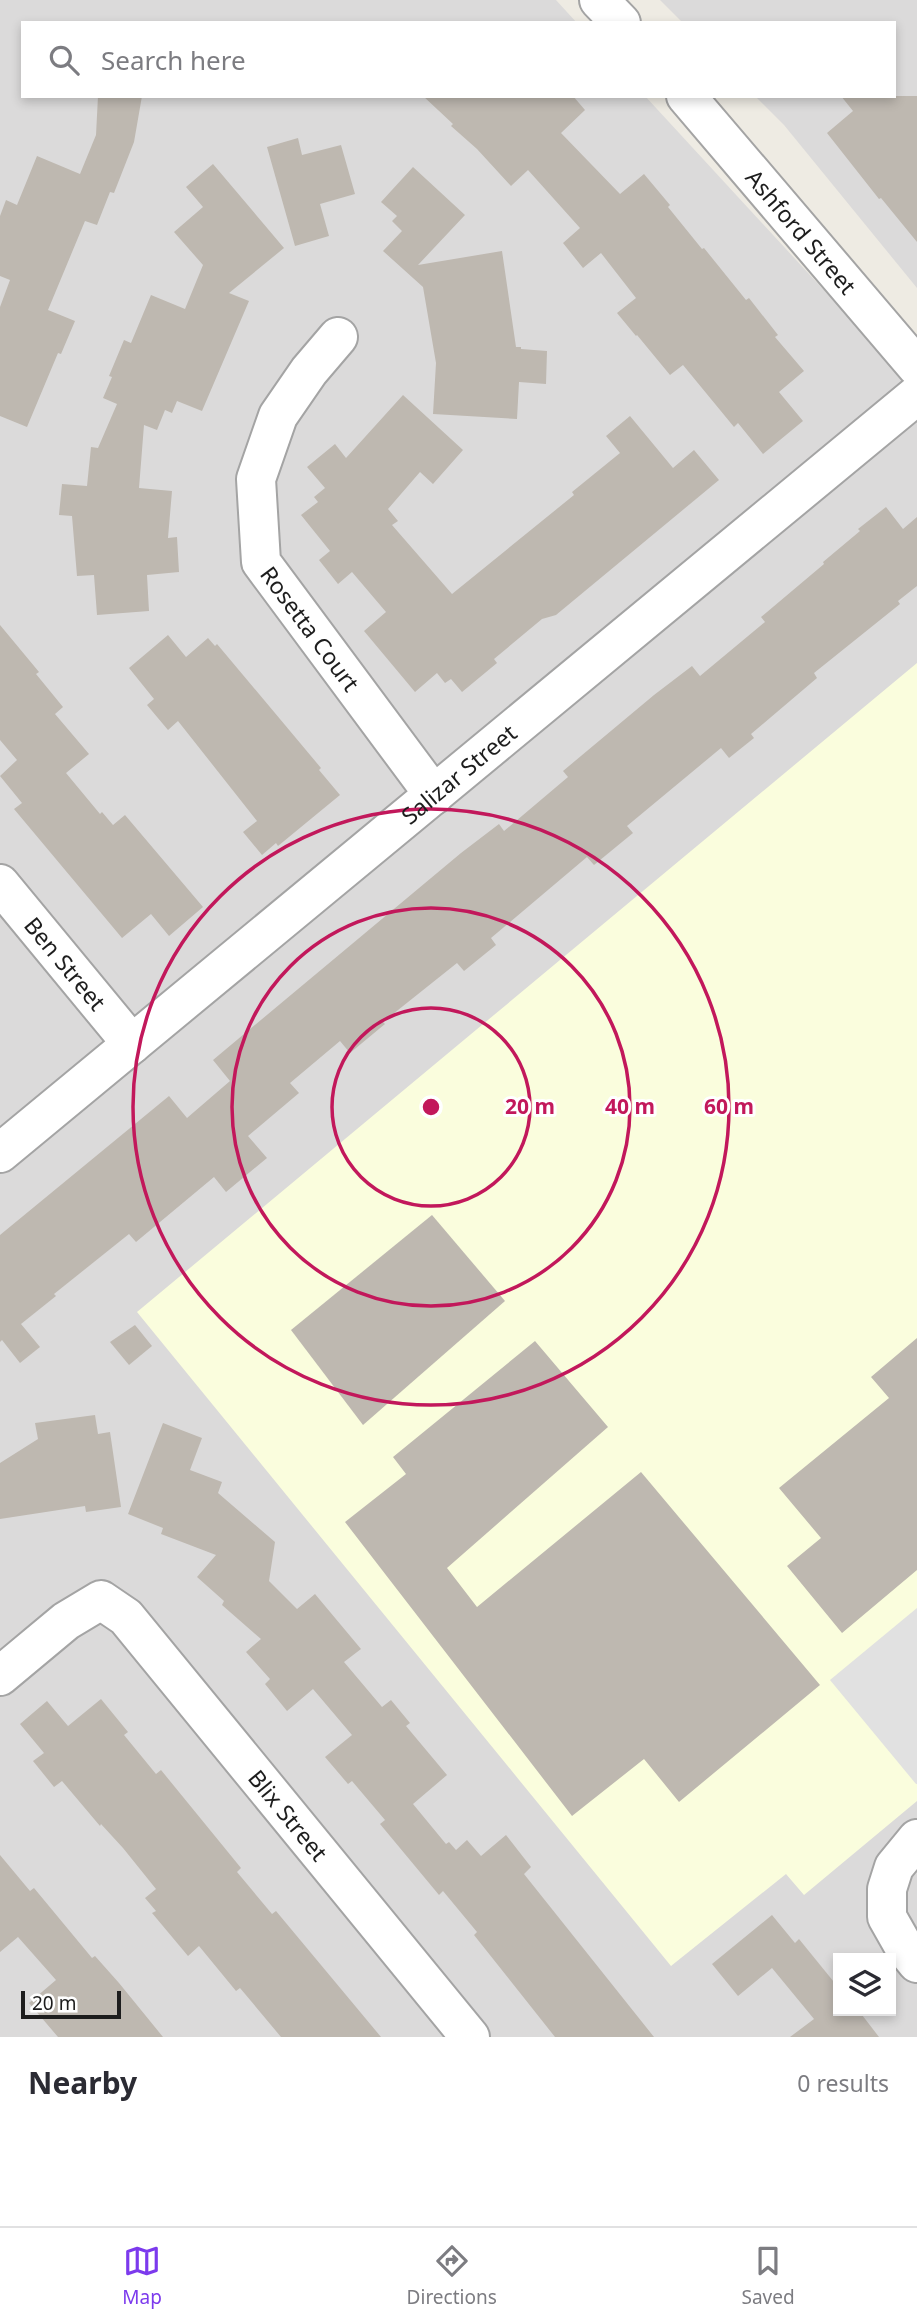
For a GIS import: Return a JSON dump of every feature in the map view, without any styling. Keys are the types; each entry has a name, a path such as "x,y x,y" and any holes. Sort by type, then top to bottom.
{"street":[{"path":"599,0 619,21"},
{"name":"Ashford Street","path":"688,98 917,367"},
{"name":"Rosetta Court","path":"338,337 309,370 278,416 256,479 261,562 435,794"},
{"name":"Salizar Street","path":"0,1153 917,395"},
{"name":"Ben Street","path":"0,884 132,1044"},
{"name":"Blix Street","path":"0,1676 66,1621 101,1600 126,1617 470,2037"},
{"path":"917,1839 894,1867 887,1889 887,1917 917,1964"}],"shaded area":[{"path":"0,0 556,0 575,21 21,21 21,98 647,98 868,338 917,398 917,2037 0,2037"},
{"path":"660,0 917,0 917,288 784,125 757,98 896,98 896,21 681,21"},
{"path":"917,663 917,1801 804,1895 786,1874 671,1966 137,1312"},
{"path":"917,1608 917,1784 916,1784 830,1680"}],"building":[{"path":"917,96 917,242 827,133 853,111 843,98"},
{"path":"98,98 142,98 134,142 114,193 110,192 97,225 85,221 48,310 75,321 61,354 58,353 27,427 0,416 0,307 10,280 0,276 0,216 6,200 17,205 37,156 80,174 96,135"},
{"path":"425,98 575,98 585,110 561,133 620,194 644,174 702,249 704,248 746,300 749,298 778,335 775,337 804,371 779,392 803,421 763,454 738,423 734,427 683,365 670,375 636,336 617,313 636,298 601,253 583,268 563,243 580,228 528,170 511,186 477,149 451,126 453,124"},
{"path":"298,138 302,155 341,145 355,194 320,204 329,236 295,246 267,147"},
{"path":"213,164 284,248 229,293 249,301 202,411 177,401 172,413 165,410 157,430 144,425 139,488 172,491 168,538 177,537 179,572 147,575 149,611 97,615 94,575 77,576 72,516 59,515 62,484 87,486 91,447 98,448 117,404 103,398 112,377 109,376 124,340 131,343 151,295 185,309 203,265 174,232 203,207 186,187"},
{"path":"413,167 465,215 418,265 502,251 516,347 547,351 546,384 519,382 517,419 433,414 436,363 423,287 383,251 402,231 392,221 397,216 381,202"},
{"path":"403,395 463,450 433,484 420,472 388,509 398,521 392,525 452,594 574,495 572,492 620,453 606,436 630,416 673,468 694,450 719,480 556,615 542,619 494,659 497,663 462,692 451,679 445,683 437,673 415,692 364,631 386,612 352,572 338,584 319,560 330,551 301,515 318,502 314,497 325,488 307,467 335,444 346,458"},
{"path":"886,507 903,529 917,517 917,586 898,601 900,604 814,673 817,678 751,734 754,738 729,758 721,748 627,826 633,833 594,865 587,857 491,938 496,945 464,971 457,963 383,1022 385,1024 350,1053 340,1041 290,1083 299,1093 248,1136 267,1158 226,1192 214,1177 136,1242 129,1234 54,1294 56,1296 21,1324 40,1347 20,1363 2,1340 0,1342 0,1235 169,1096 187,1118 230,1081 213,1060 461,853 499,824 504,831 568,777 563,771 654,695 692,666 700,676 765,622 761,617"},
{"path":"0,625 39,672 36,674 63,707 55,714 89,754 66,773 100,814 102,812 113,825 125,815 203,907 169,936 151,914 122,938 14,809 22,803 0,776 17,760 0,740"},
{"path":"168,635 186,657 208,638 215,646 217,644 321,768 319,770 340,795 278,846 276,843 262,855 243,832 257,821 178,721 168,730 147,705 154,699 129,668"},
{"path":"432,1215 505,1301 363,1425 291,1330"},
{"path":"135,1325 152,1346 129,1365 110,1342"},
{"path":"917,1338 917,1570 842,1633 787,1566 821,1538 779,1488 889,1398 871,1377"},
{"path":"535,1341 608,1427 447,1568 477,1607 641,1472 820,1685 679,1802 644,1759 572,1816 345,1522 406,1474 393,1457"},
{"path":"95,1415 98,1434 110,1432 121,1507 86,1512 85,1506 0,1519 0,1463 38,1439 35,1423"},
{"path":"163,1423 202,1438 190,1470 222,1482 218,1493 275,1542 269,1581 297,1609 315,1594 361,1649 344,1662 382,1707 391,1700 410,1723 406,1726 447,1775 413,1804 446,1844 449,1842 456,1850 467,1840 481,1856 506,1835 531,1867 524,1874 654,2037 555,2037 474,1935 477,1932 443,1891 439,1895 380,1824 385,1820 352,1781 348,1784 325,1757 352,1735 313,1689 287,1711 265,1684 270,1679 246,1652 261,1639 222,1605 224,1601 197,1577 216,1555 161,1534 163,1528 128,1514"},
{"path":"101,1699 128,1732 124,1735 156,1774 161,1770 241,1868 237,1872 272,1914 276,1911 381,2037 281,2037 240,1988 236,1991 199,1946 188,1956 152,1913 156,1911 145,1898 156,1889 62,1781 54,1787 33,1761 44,1753 20,1724 47,1701 68,1726"},
{"path":"0,1855 30,1891 34,1888 92,1958 95,1956 163,2037 58,2037 29,2003 56,1980 18,1937 0,1952"},
{"path":"772,1915 795,1943 799,1939 833,1981 833,2016 863,2016 879,2037 790,2037 814,2019 772,1968 738,1996 712,1964"}]}
